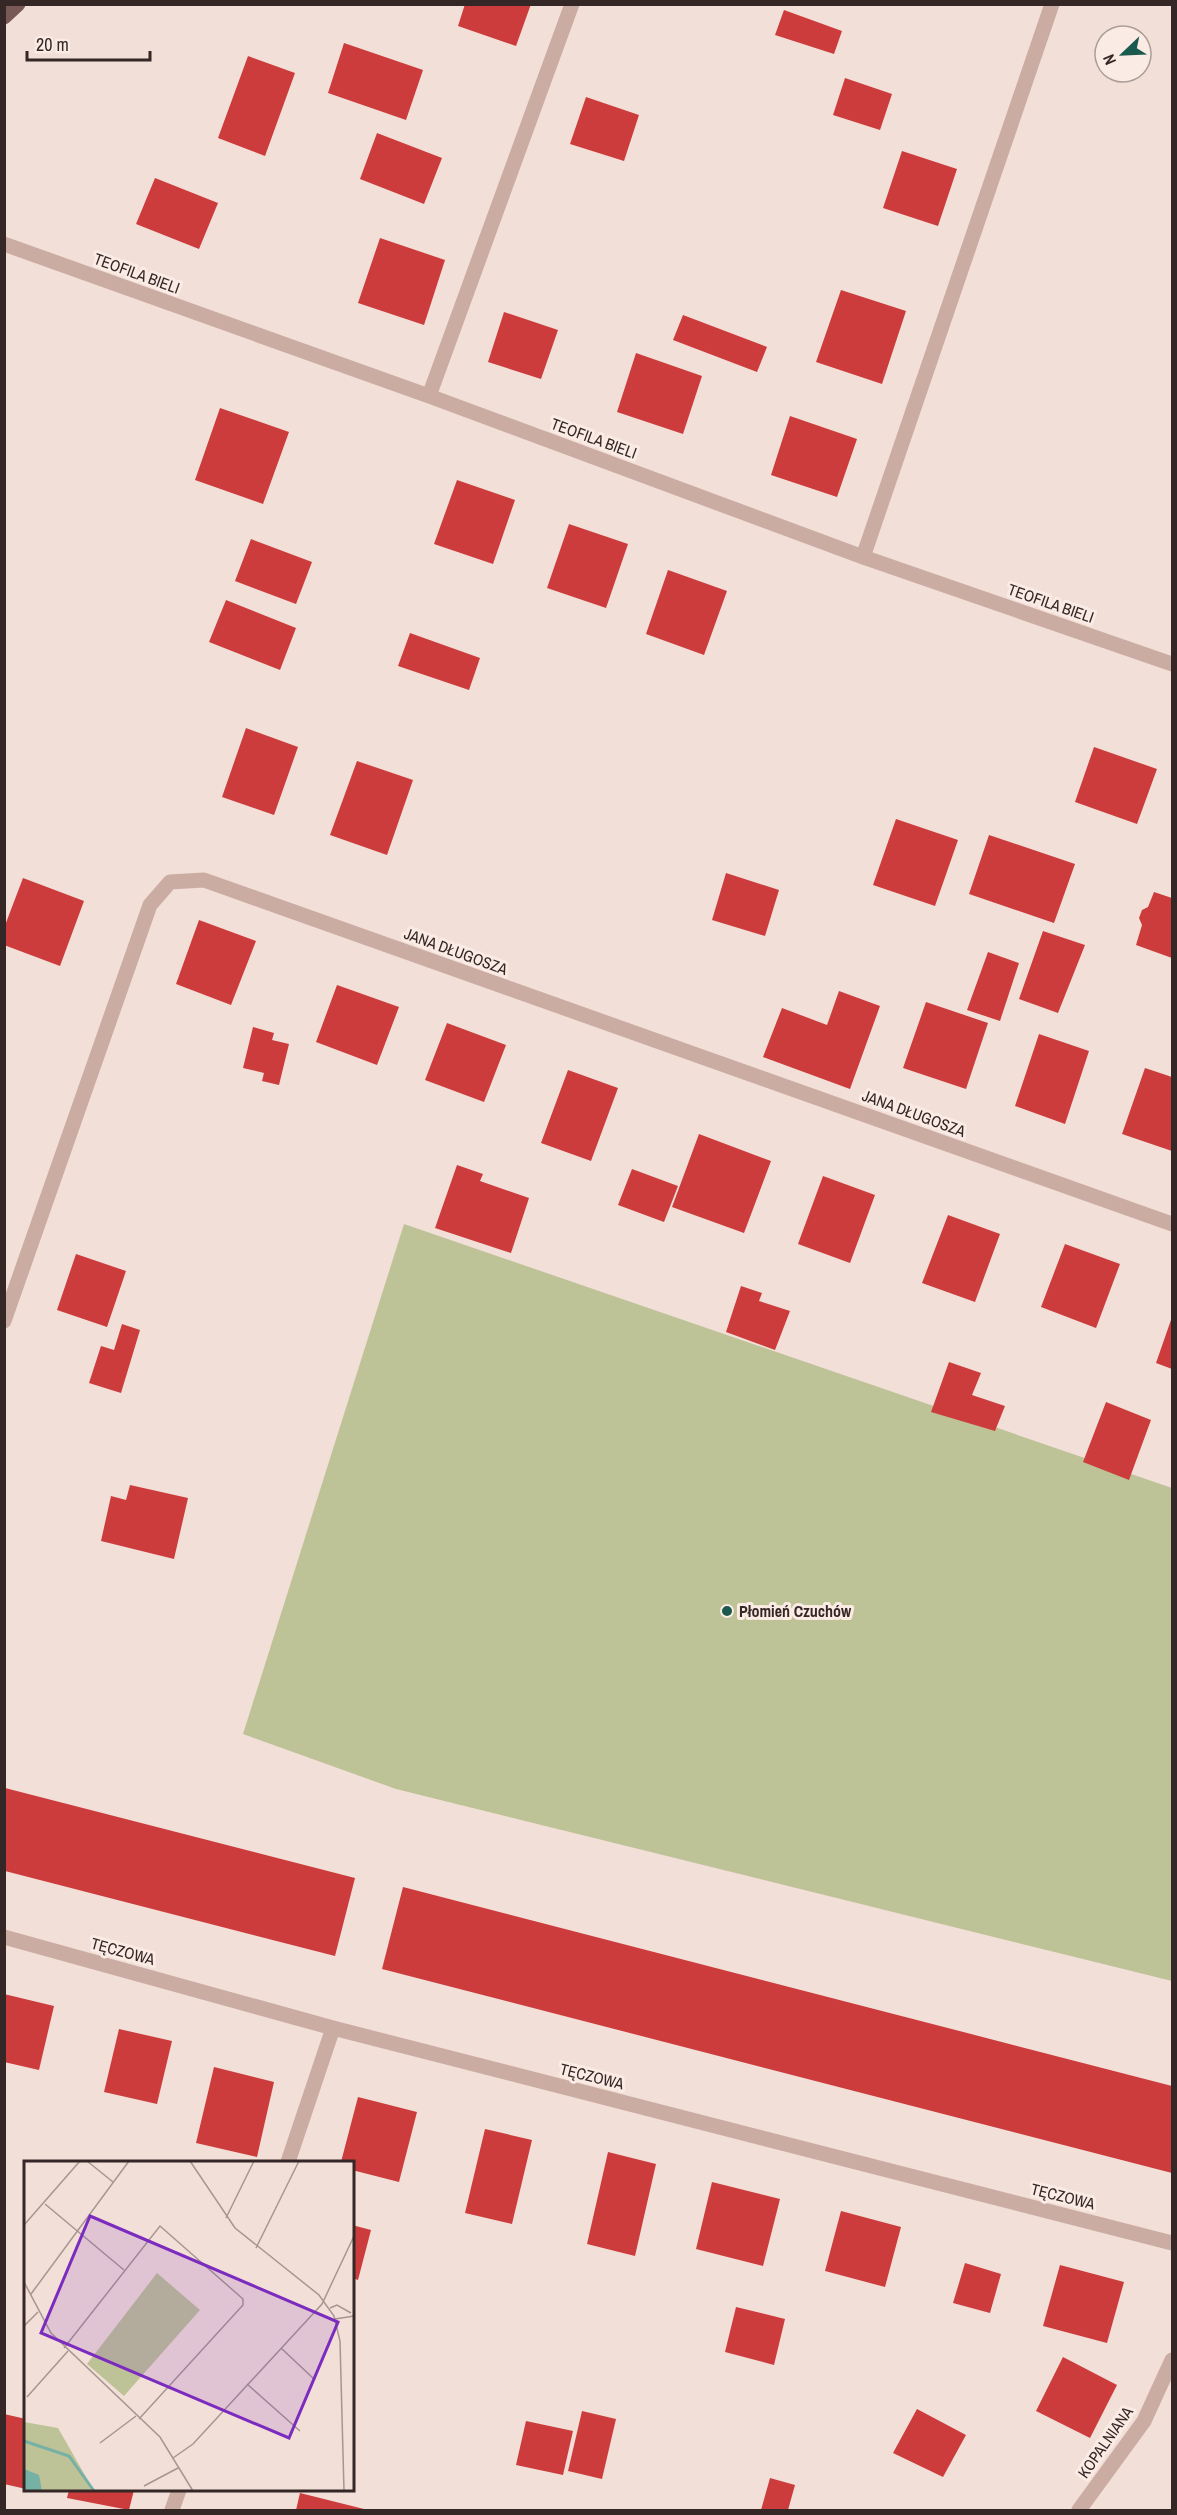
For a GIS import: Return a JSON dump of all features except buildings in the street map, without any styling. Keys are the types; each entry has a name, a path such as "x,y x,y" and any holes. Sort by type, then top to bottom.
{"main road":[{"path":"4,17 18,4"}],"street":[{"path":"429,396 572,4"},
{"path":"862,557 1052,4"},
{"name":"TEOFILA BIELI","path":"4,244 429,396 862,557 1173,664"},
{"name":"JANA DŁUGOSZA","path":"4,1321 150,904 170,882 204,880 1173,1224"},
{"name":"TĘCZOWA","path":"4,1937 333,2028 1173,2243"},
{"path":"289,2161 333,2028"},
{"name":"KOPALNIANA","path":"1079,2511 1144,2421 1173,2360"},
{"path":"172,2511 179,2491"}],"green space":[{"name":"Płomień Czuchów","path":"404,1224 1172,1488 1172,1981 396,1789 243,1734"}],"place":[{"name":"Płomień Czuchów","path":"727,1611"}]}
